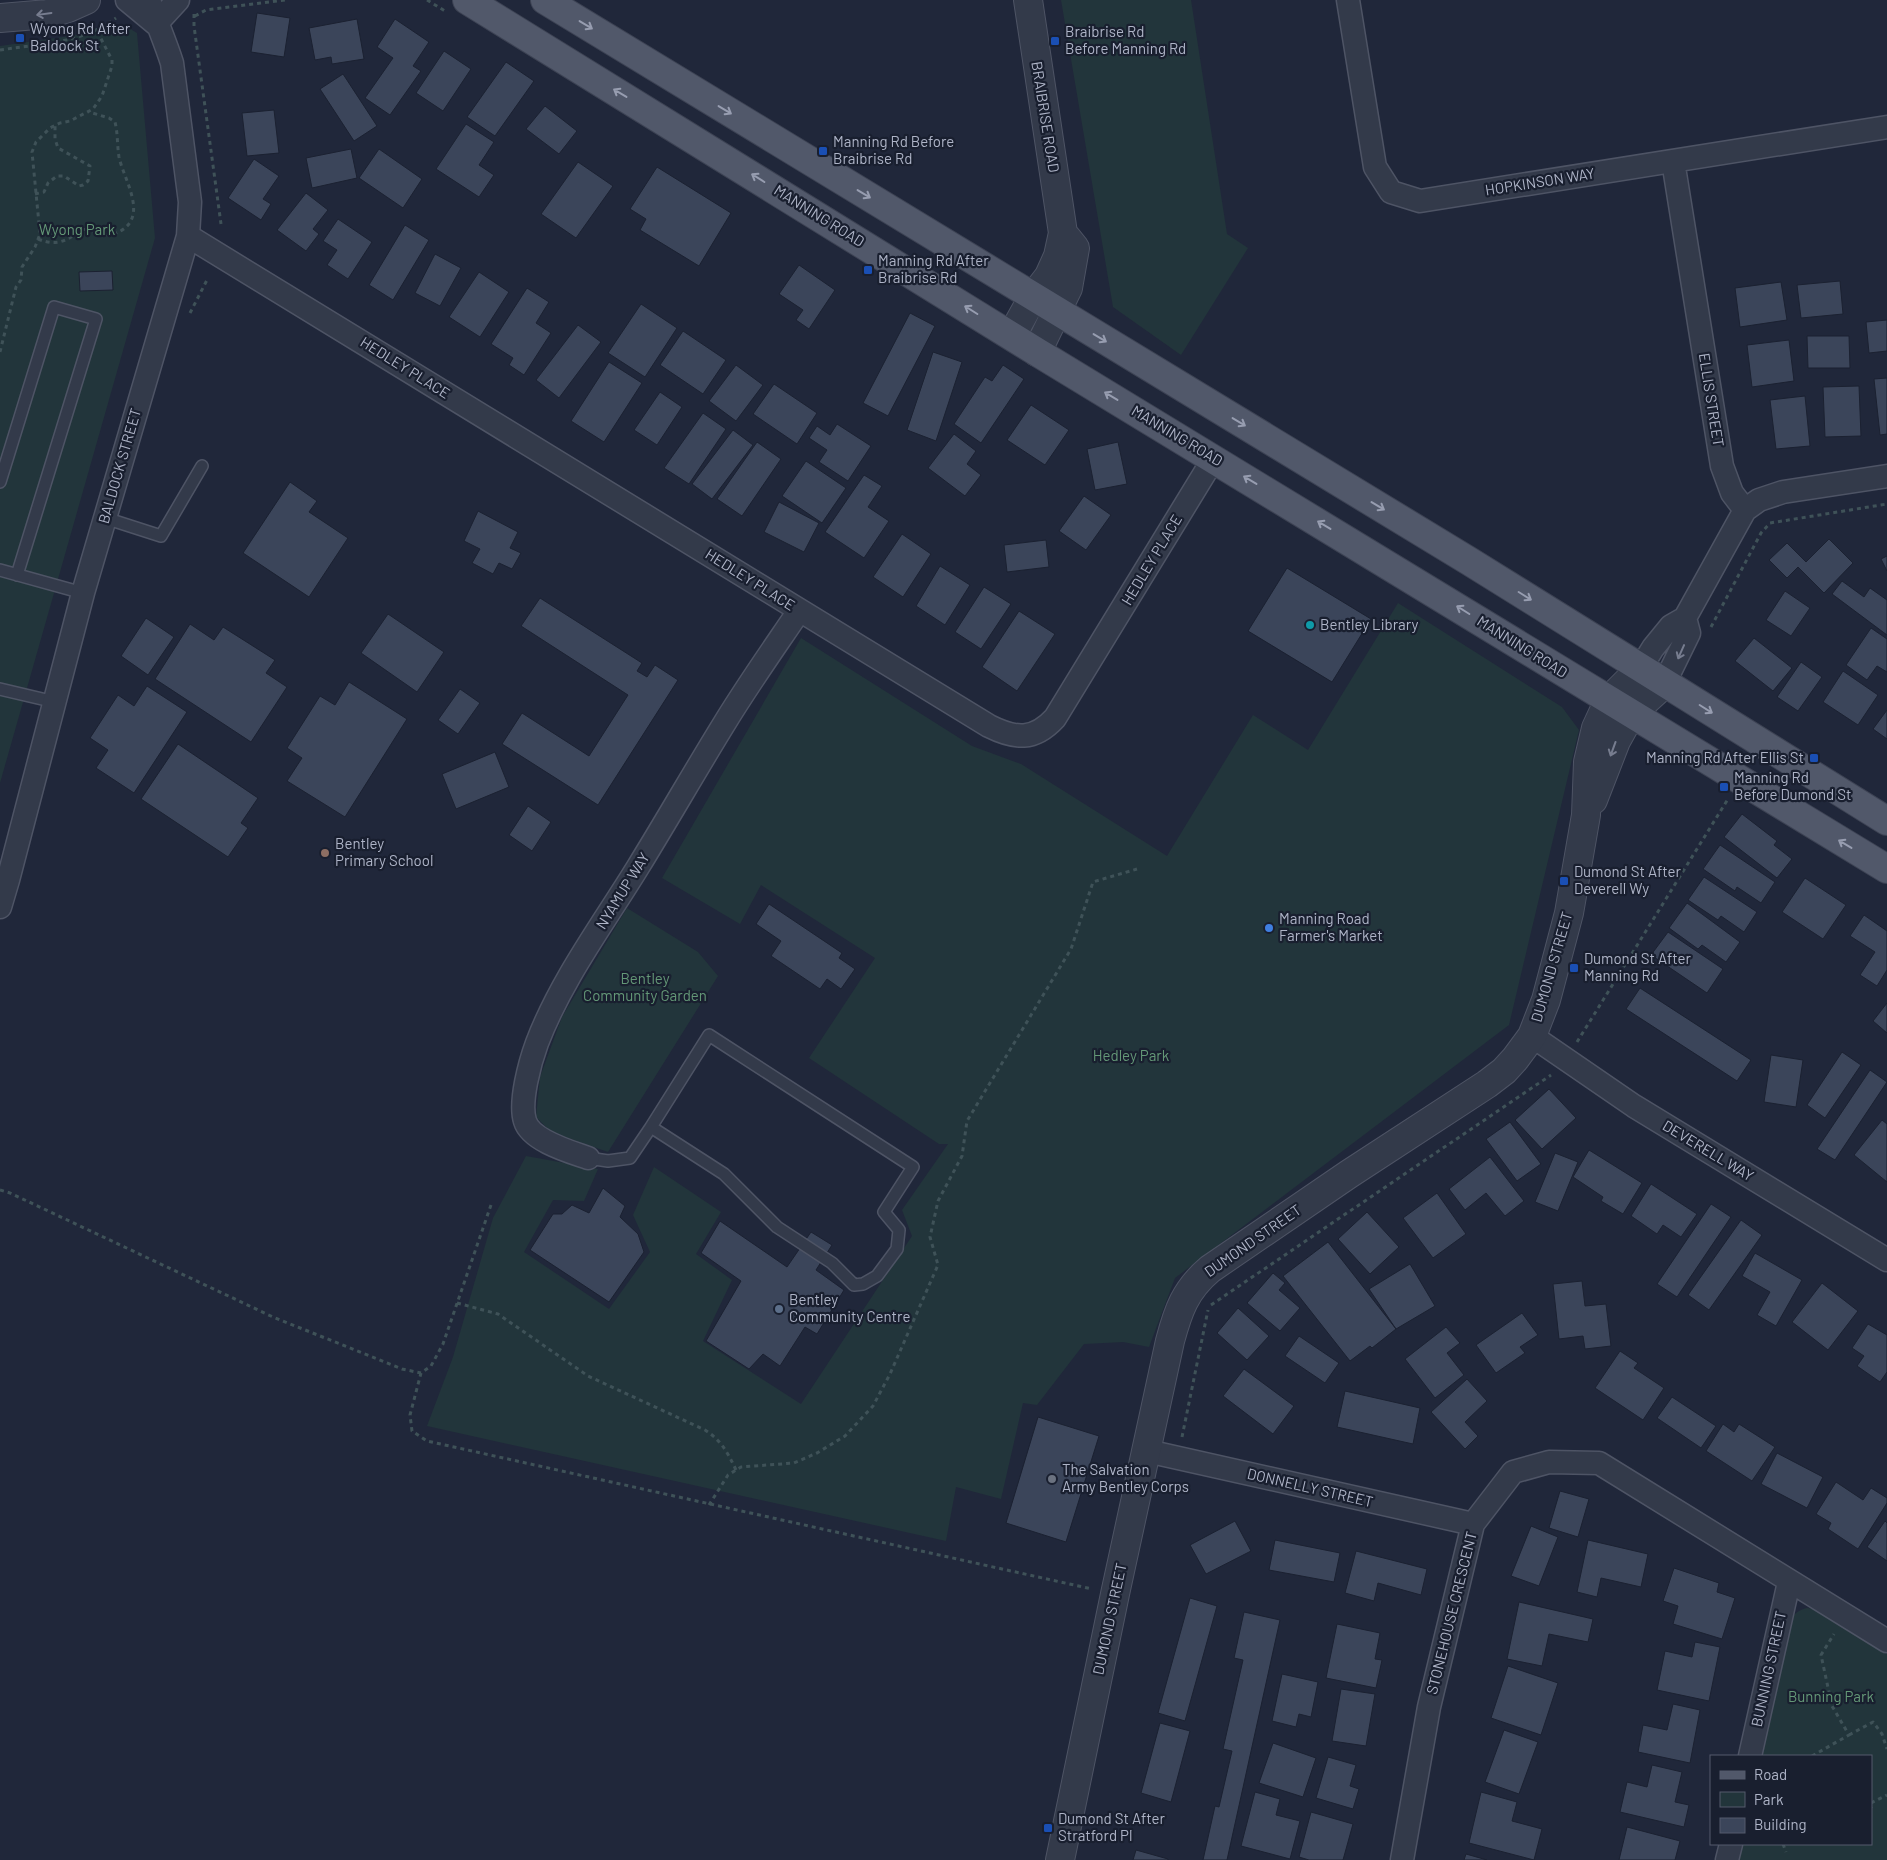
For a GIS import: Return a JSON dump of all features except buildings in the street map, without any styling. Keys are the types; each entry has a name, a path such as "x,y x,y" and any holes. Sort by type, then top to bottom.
{"main road":[{"name":"MANNING ROAD","path":"468,0 1037,352 1887,869"},
{"path":"545,0 1469,561 1887,821"}],"street":[{"path":"0,10 20,0"},
{"path":"0,18 48,14 86,0"},
{"name":"BRAIBRISE ROAD","path":"1012,335 1033,296 1049,276 1058,256 1063,233 1028,0"},
{"name":"HOPKINSON WAY","path":"1348,0 1375,168 1391,192 1420,200 1887,127"},
{"name":"BALDOCK STREET","path":"0,907 4,879 83,593 188,236 190,202 172,63 165,41 156,24 135,1"},
{"path":"156,24 184,5"},
{"name":"ELLIS STREET","path":"1673,161 1722,466 1732,493 1745,510"},
{"name":"BRAIBRISE ROAD","path":"1037,352 1068,288 1075,248 1063,233"},
{"name":"HEDLEY PLACE","path":"188,236 988,726 1012,735 1037,733 1046,729 1055,718 1214,458"},
{"path":"1640,669 1653,648 1671,626 1685,618 1745,510 1759,500 1783,492 1887,476"},
{"name":"NYAMUP WAY","path":"588,1158 546,1142 538,1137 525,1122 523,1103 536,1045 566,983 640,865 724,723 799,611"},
{"path":"1664,684 1689,633 1685,618"},
{"name":"DUMOND STREET","path":"1060,1860 1115,1594 1176,1320 1186,1297 1198,1280 1210,1270 1341,1180 1487,1084 1504,1071 1532,1036 1546,1000 1569,913 1586,815 1588,762 1596,728 1609,700 1640,669"},
{"name":"DUMOND STREET","path":"1586,815 1616,741 1632,714 1664,684"},
{"name":"DEVERELL WAY","path":"1532,1036 1634,1106 1887,1260"},
{"name":"DONNELLY STREET","path":"1147,1451 1473,1524"},
{"name":"STONEHOUSE CRESCENT","path":"1402,1860 1429,1707 1473,1524 1513,1472 1550,1462 1598,1464 1887,1641"},
{"name":"BUNNING STREET","path":"1750,1755 1789,1582"},
{"path":"1728,1860 1731,1845"}],"lane":[{"path":"0,482 54,307 96,319 17,575"},
{"path":"105,518 161,536 202,466"},
{"path":"0,570 83,593"},
{"path":"0,689 54,702"},
{"path":"588,1158 608,1161 630,1158 709,1035 913,1167 884,1212 898,1230 897,1249 877,1276 863,1284 854,1285 832,1263 777,1227 724,1174 651,1126"}],"path":[{"path":"221,224 194,26 196,16 206,10 285,0"},
{"path":"0,50 58,42 97,31 135,1"},
{"path":"184,5 196,16"},
{"path":"0,352 16,287 21,280 22,267 35,247 40,234 32,152 36,142 43,134 55,126 70,121 93,109 99,103 112,66 112,60 97,31"},
{"path":"38,238 45,242 57,243 66,240 80,230 90,230 110,236 126,227 132,217 134,205 132,191 119,157 115,122 88,111"},
{"path":"36,194 44,192 48,183 57,176 64,176 78,186 88,181 90,166 58,148 55,139 55,126"},
{"path":"1710,628 1761,532 1770,523 1887,504"},
{"path":"1574,1047 1728,799"},
{"path":"709,1505 728,1475 736,1470 741,1467 794,1463 817,1454 845,1436 873,1406 890,1374 938,1266 930,1237 938,1201 962,1156 967,1120 1071,949 1093,882 1137,869"},
{"path":"1181,1442 1209,1307 1555,1072"},
{"path":"0,1190 274,1317 402,1369 421,1373"},
{"path":"491,1205 444,1344 431,1366 421,1373 410,1415 412,1431 427,1441 1115,1594"},
{"path":"457,1304 498,1314 588,1376 705,1430 720,1442 736,1470"},
{"path":"1845,1616 1821,1655 1832,1706 1849,1735"},
{"path":"1814,1755 1873,1722 1882,1734 1887,1750"},
{"path":"1882,1734 1887,1733"},
{"path":"1872,1805 1887,1795"},
{"path":"1783,1845 1786,1852"}],"green space":[{"path":"1061,0 1191,0 1227,234 1248,248 1181,355 1113,307"},
{"name":"Wyong Park","path":"124,25 137,33 155,238 0,783 0,46 76,35"},
{"name":"Hedley Park","path":"1398,603 1562,707 1579,730 1509,1025 1175,1278 1149,1347 1123,1342 1084,1344 1037,1405 1023,1403 1001,1499 956,1487 946,1541 427,1426 453,1357 493,1218 526,1156 598,1169 584,1201 553,1200 524,1252 609,1309 650,1252 633,1215 654,1167 721,1212 696,1254 732,1280 703,1341 801,1404 912,1236 902,1210 948,1144 939,1144 809,1058 875,958 761,885 740,924 662,878 801,638 972,746 1021,764 1167,856 1253,715 1308,750"},
{"name":"Bentley Community Garden","path":"627,908 698,952 718,976 608,1152 551,1132 536,1117 540,1077 562,1017"},
{"name":"Bunning Park","path":"1807,1608 1814,1609 1887,1654 1887,1860 1738,1860 1741,1845 1872,1845 1872,1755 1760,1755 1789,1622 1801,1610"}],"place":[{"name":"Wyong Rd After Baldock St","path":"20,38"},
{"name":"Braibrise Rd Before Manning Rd","path":"1055,41"},
{"name":"Manning Rd Before Braibrise Rd","path":"823,151"},
{"name":"Manning Rd After Braibrise Rd","path":"868,270"},
{"name":"Bentley Library","path":"1310,625"},
{"name":"Manning Rd After Ellis St","path":"1814,758"},
{"name":"Manning Rd Before Dumond St","path":"1724,787"},
{"name":"Bentley Primary School","path":"325,853"},
{"name":"Dumond St After Deverell Wy","path":"1564,881"},
{"name":"Manning Road Farmer's Market","path":"1269,928"},
{"name":"Dumond St After Manning Rd","path":"1574,968"},
{"name":"Bentley Community Centre","path":"779,1309"},
{"name":"The Salvation Army Bentley Corps","path":"1052,1479"},
{"name":"Dumond St After Stratford Pl","path":"1048,1828"}]}
